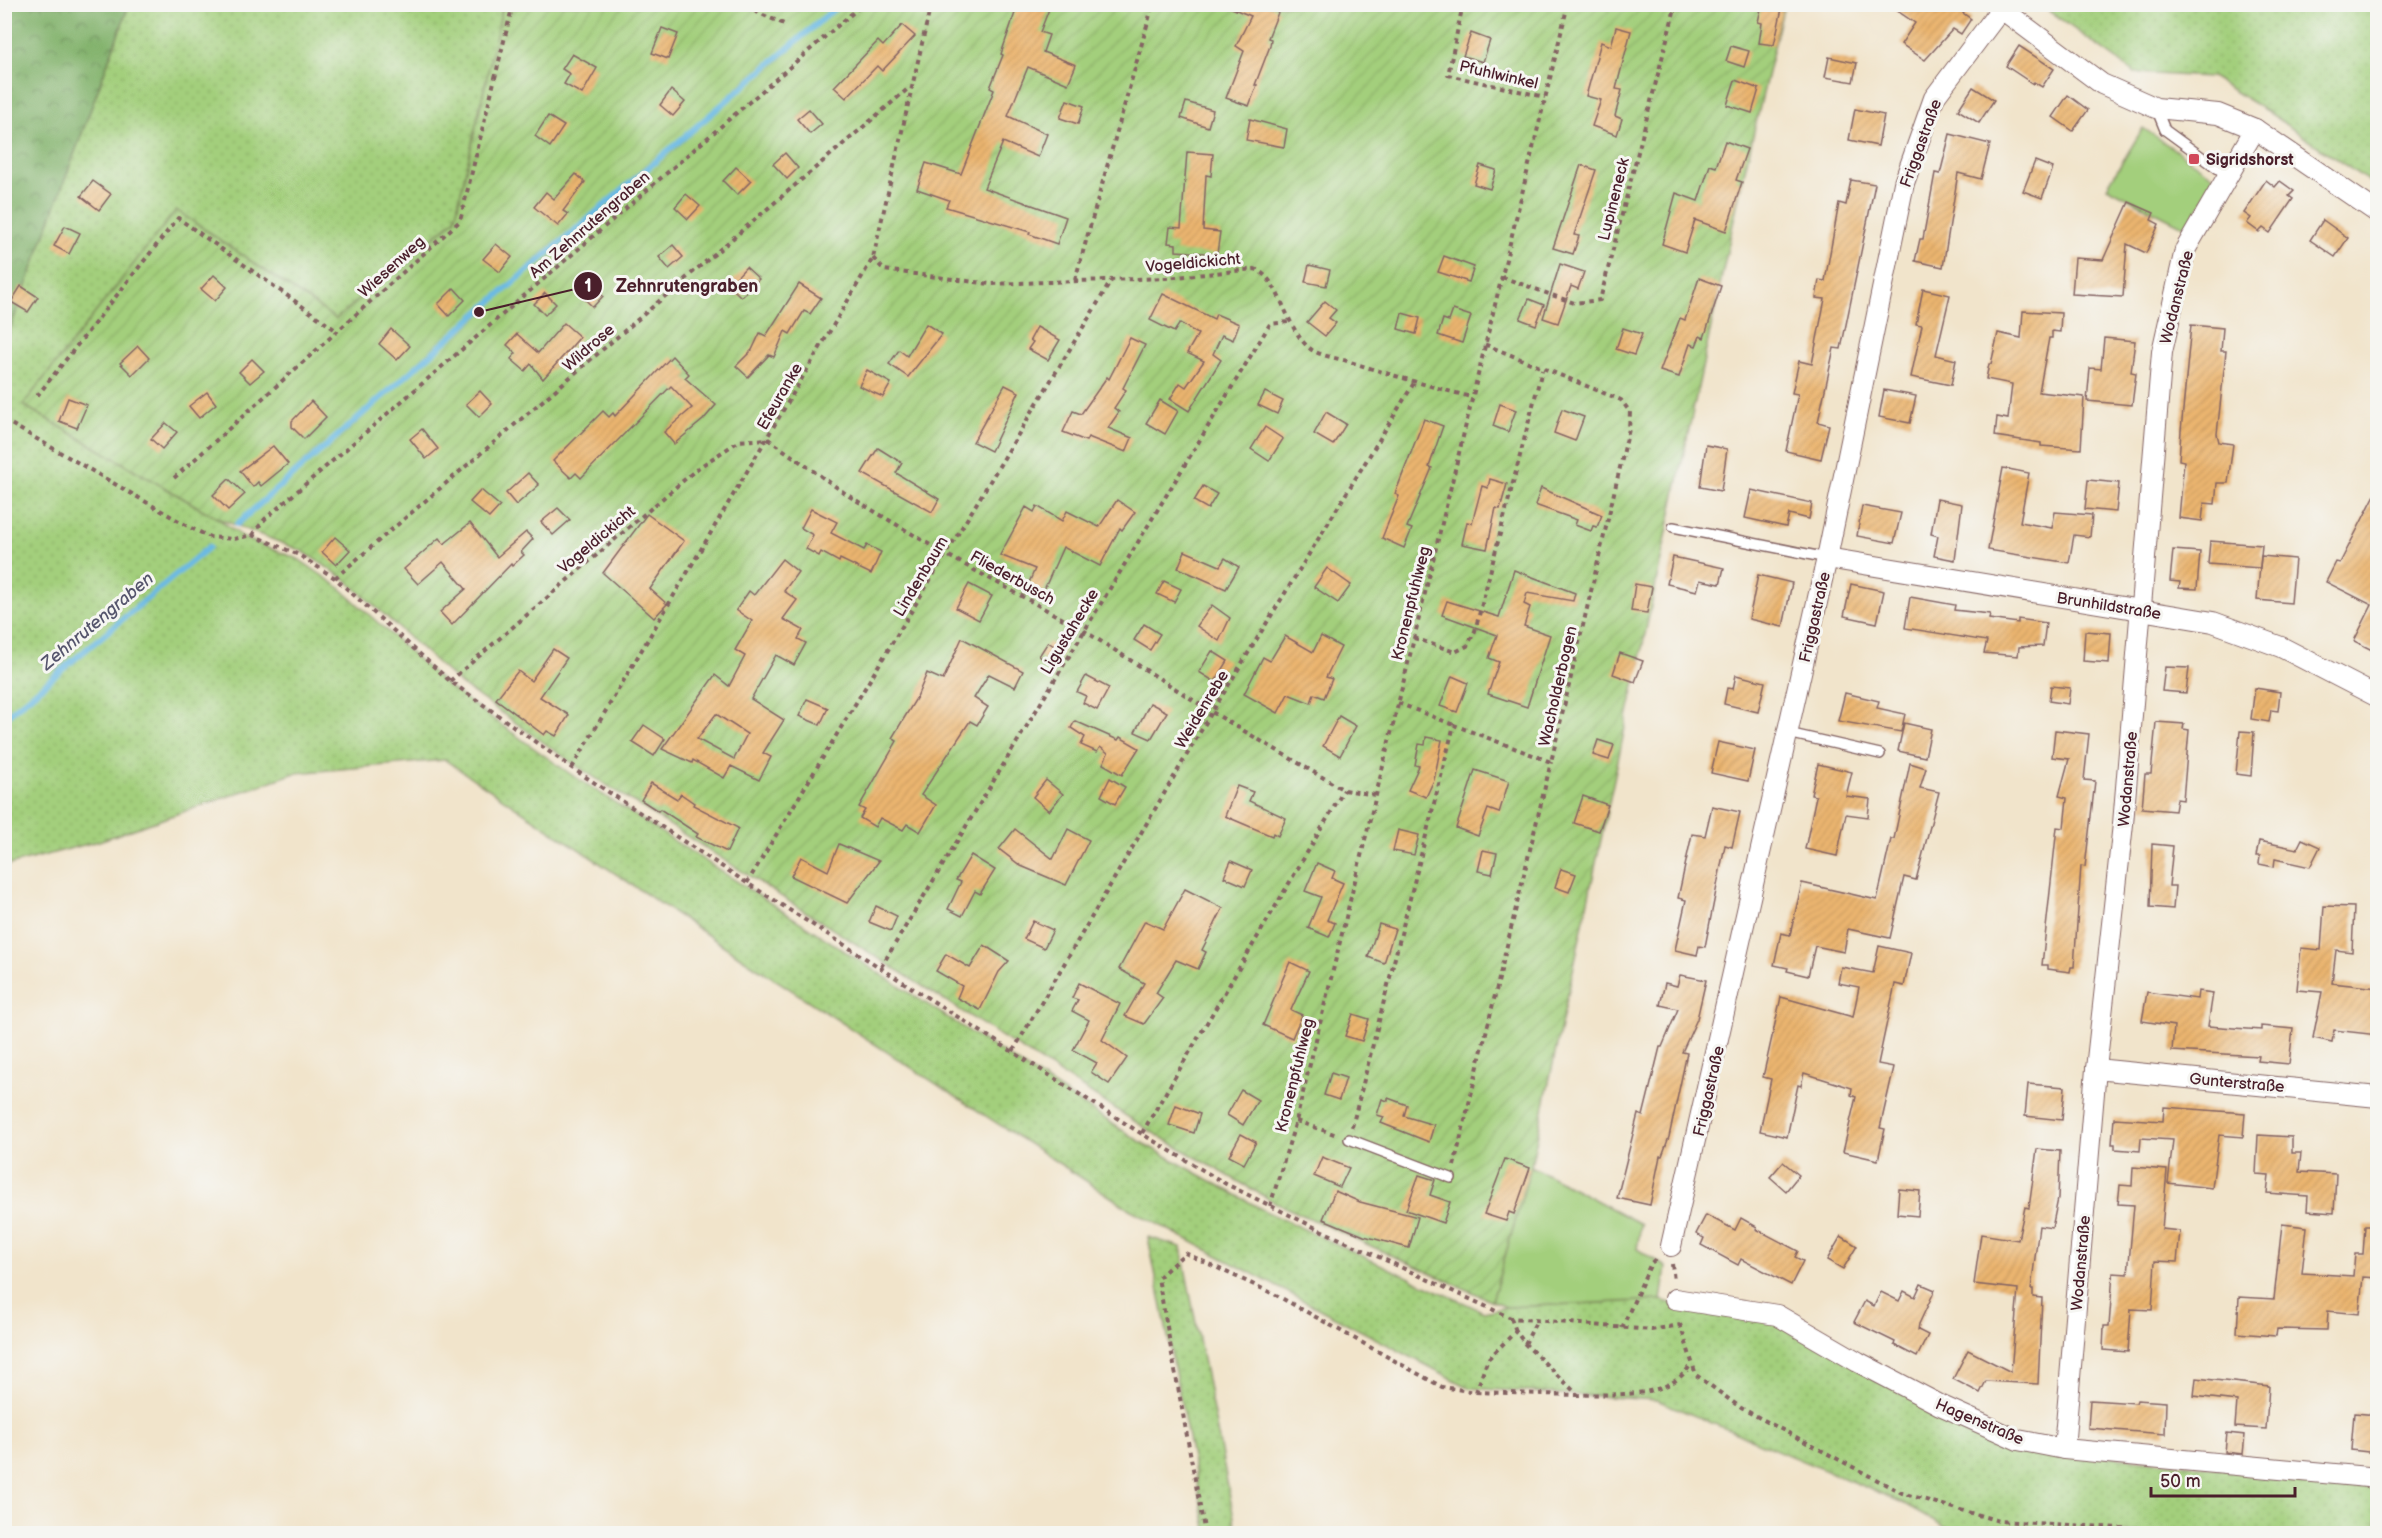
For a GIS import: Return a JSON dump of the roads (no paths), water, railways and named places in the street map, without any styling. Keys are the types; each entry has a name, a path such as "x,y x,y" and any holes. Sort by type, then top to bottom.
{"street":[{"path":"1998,7 2102,84 2156,108 2218,114 2255,129 2378,213"},
{"name":"Friggastraße","path":"1671,1246 1827,558 1904,183 1934,98 1998,7"},
{"name":"Wodanstraße","path":"2064,1449 2096,1069 2123,825 2162,352 2185,250 2255,129"},
{"name":"Brunhildstraße","path":"1827,558 2213,622 2281,647 2378,697"},
{"name":"Gunterstraße","path":"2096,1069 2378,1097"},
{"name":"Hagenstraße","path":"1675,1299 1777,1315 1858,1362 1940,1405 2018,1440 2064,1449 2378,1478"}],"lane":[{"path":"2156,108 2165,130 2228,176"},
{"path":"1673,527 1827,558"},
{"path":"1788,733 1880,754"},
{"path":"1349,1139 1451,1178"}],"waterway":[{"name":"Zehnrutengraben","path":"237,524 479,312 840,4"},
{"name":"Zehnrutengraben","path":"4,718 209,547"}],"place":[{"name":"Sigridshorst","path":"2194,159"},
{"name":"Zehnrutengraben","path":"479,312"}]}
